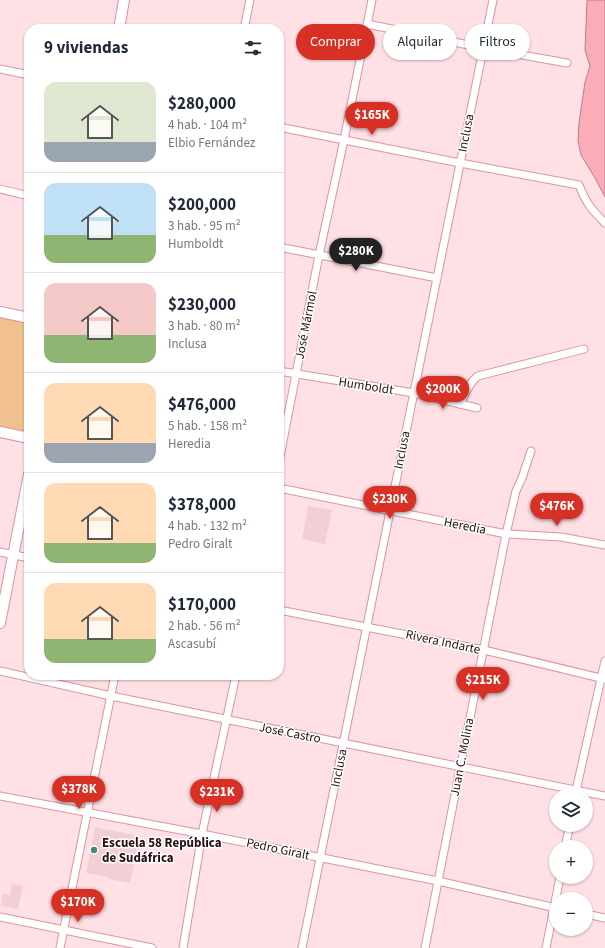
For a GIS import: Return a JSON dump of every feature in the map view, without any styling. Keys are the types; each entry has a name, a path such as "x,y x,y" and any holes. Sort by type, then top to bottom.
{"main road":[{"path":"120,24 124,0"},
{"path":"0,312 24,317"},
{"path":"0,432 24,437"},
{"path":"0,623 24,499"}],"street":[{"path":"245,24 250,0"},
{"name":"José Mármol","path":"367,24 372,0"},
{"name":"Inclusa","path":"488,24 493,0"},
{"path":"375,26 465,44"},
{"path":"530,56 567,63"},
{"name":"José Mármol","path":"284,436 319,254 360,60"},
{"name":"Inclusa","path":"302,948 481,60"},
{"path":"0,69 24,74"},
{"path":"284,128 579,185 585,201 605,222"},
{"path":"0,189 24,195"},
{"path":"284,248 437,278"},
{"path":"460,404 474,378 478,376 584,349"},
{"name":"Humboldt","path":"284,372 414,394 477,408"},
{"name":"Juan C. Molina","path":"425,948 506,534 516,491 522,478 530,451"},
{"name":"Heredia","path":"284,489 506,534 561,537 605,545"},
{"path":"0,552 24,557"},
{"name":"Rivera Indarte","path":"284,611 484,650 603,679"},
{"path":"577,788 603,679 605,661"},
{"name":"José Castro","path":"0,671 24,676"},
{"name":"José Castro","path":"40,680 227,720 460,766 558,788"},
{"path":"60,948 114,680"},
{"path":"183,948 202,834 235,680"},
{"name":"José Castro","path":"593,794 605,796"},
{"name":"Pedro Giralt","path":"0,796 438,881 549,906"},
{"path":"593,915 605,918"},
{"path":"0,917 152,948"},
{"path":"546,948 549,934"}],"shaded area":[{"path":"587,0 605,0 605,197 581,155 578,141 585,82 590,66 585,50"},
{"path":"0,316 24,321 24,432 0,428"},
{"path":"308,506 332,510 325,544 302,539"},
{"path":"95,827 139,836 130,883 86,873"},
{"path":"12,884 23,886 18,909 1,906 3,894 10,895"}],"place":[{"name":"Escuela 58 República de Sudáfrica","path":"94,850"}]}
